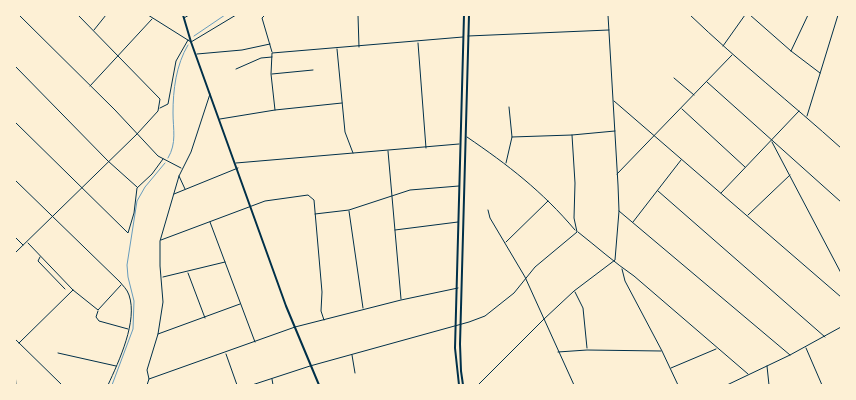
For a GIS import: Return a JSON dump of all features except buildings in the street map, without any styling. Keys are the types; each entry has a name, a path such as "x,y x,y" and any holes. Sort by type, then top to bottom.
{"street":[{"path":"19,15 158,156 182,168"},
{"path":"78,15 160,99 160,108"},
{"path":"93,30 106,15"},
{"path":"148,15 191,42"},
{"path":"189,15 184,16 191,42 295,327 319,385"},
{"path":"191,42 236,15"},
{"path":"265,15 262,18 272,53 271,74 275,110"},
{"path":"358,15 359,47"},
{"path":"459,385 455,348 464,15"},
{"path":"463,385 460,325 468,15"},
{"path":"478,385 574,291 615,260 619,211 608,15"},
{"path":"690,15 732,54 841,148"},
{"path":"723,46 745,15"},
{"path":"750,15 791,52 820,73"},
{"path":"791,52 808,15"},
{"path":"807,117 838,15"},
{"path":"90,86 152,19"},
{"path":"468,36 609,30"},
{"path":"272,53 463,37"},
{"path":"15,253 137,134 160,108 168,104 176,61 188,40"},
{"path":"418,42 426,148"},
{"path":"196,54 242,50 270,44"},
{"path":"337,48 346,138 353,154"},
{"path":"617,174 732,54"},
{"path":"236,69 256,60 272,57"},
{"path":"15,66 137,188"},
{"path":"271,74 313,70"},
{"path":"674,78 694,95"},
{"path":"707,82 841,202"},
{"path":"147,385 149,379 147,370 158,334 163,302 160,241 172,195 182,168 194,144 210,94"},
{"path":"614,100 841,298"},
{"path":"220,119 275,110 342,103"},
{"path":"506,164 512,137 509,107"},
{"path":"681,109 745,167"},
{"path":"720,193 799,111"},
{"path":"460,116 466,115"},
{"path":"15,122 128,233 134,212 137,188 152,174 163,159"},
{"path":"512,137 616,131"},
{"path":"572,135 575,183 574,218 577,232"},
{"path":"466,136 506,164 549,200 577,232 615,260 621,268 625,281 678,385"},
{"path":"771,140 841,273"},
{"path":"236,163 460,144"},
{"path":"388,151 401,300"},
{"path":"633,223 682,160"},
{"path":"172,195 238,168"},
{"path":"747,216 790,174"},
{"path":"179,176 185,189"},
{"path":"15,180 126,288 130,299 129,329 117,366 108,385"},
{"path":"314,214 349,210 410,190 459,186"},
{"path":"658,191 825,337"},
{"path":"160,241 265,201 308,195 314,200 322,292 321,311 324,321"},
{"path":"506,243 549,200"},
{"path":"349,210 363,310"},
{"path":"488,210 490,218 526,277 574,385"},
{"path":"619,211 790,355"},
{"path":"210,221 216,242 226,261 254,342"},
{"path":"394,230 459,222"},
{"path":"252,385 310,366 460,325 485,316 514,293 526,277 577,232"},
{"path":"15,237 23,245"},
{"path":"27,242 73,290 98,310"},
{"path":"41,256 38,261 65,289"},
{"path":"162,277 226,261"},
{"path":"621,268 634,276 748,374"},
{"path":"188,272 205,318"},
{"path":"122,284 98,310 96,317 99,321 129,329"},
{"path":"149,379 295,327 401,300 458,288"},
{"path":"19,343 73,290"},
{"path":"574,291 583,308 587,350"},
{"path":"158,334 241,303"},
{"path":"727,385 790,355 841,327"},
{"path":"15,339 62,385"},
{"path":"805,347 822,385"},
{"path":"671,368 716,348"},
{"path":"558,352 587,350 662,351"},
{"path":"58,353 117,366"},
{"path":"225,353 237,385"},
{"path":"352,354 355,373"},
{"path":"767,366 770,385"},
{"path":"15,373 16,385"},
{"path":"272,379 273,385"}],"waterway":[{"path":"194,36 225,15"},
{"path":"168,158 174,141 173,104 176,78 188,45"},
{"path":"112,385 133,329 134,301 127,265 137,201 145,187 165,163"}]}
